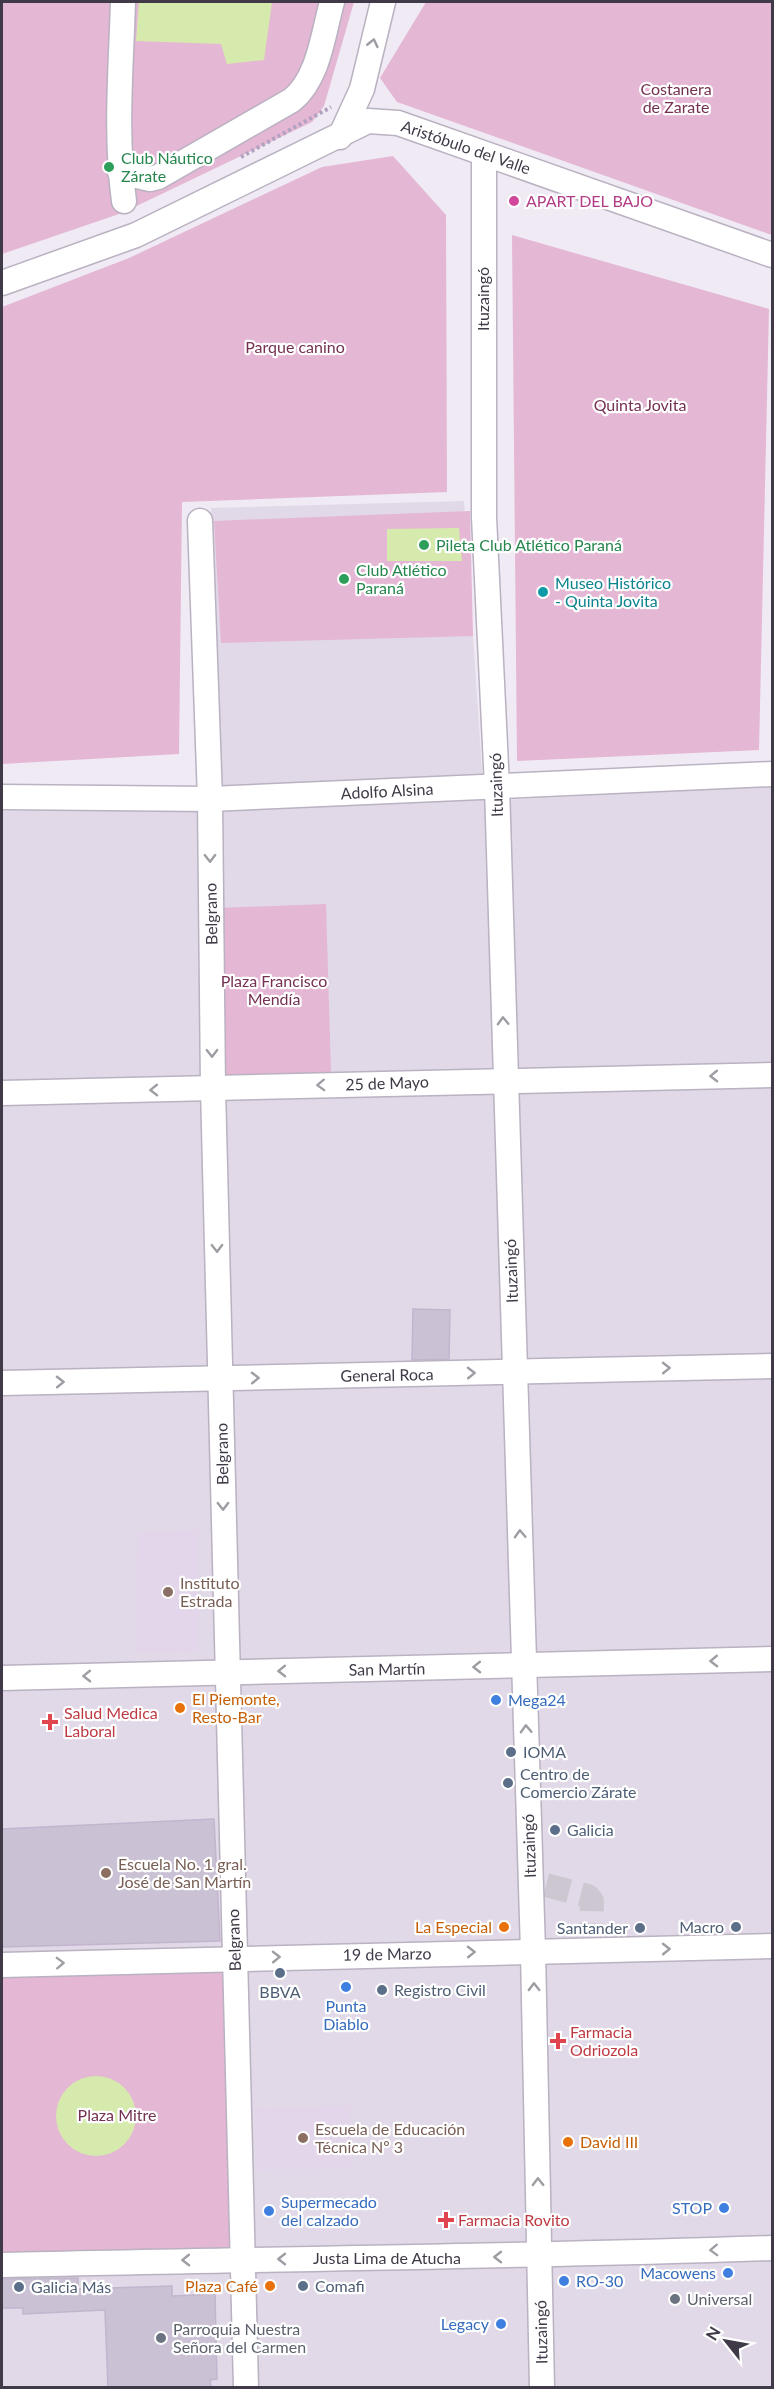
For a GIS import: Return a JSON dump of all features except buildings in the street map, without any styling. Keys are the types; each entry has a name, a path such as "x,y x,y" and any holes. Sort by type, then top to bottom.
{"street":[{"path":"123,2 118,130 124,201"},
{"path":"120,172 150,179 158,177 302,93 312,76 332,2"},
{"path":"339,137 362,89 383,2"},
{"path":"362,89 378,108 398,123"},
{"name":"Aristóbulo del Valle","path":"2,283 136,235 368,121 398,123 772,255"},
{"name":"Ituzaingó","path":"484,154 484,517 497,786 524,1665 538,1883 533,1951 542,2388"},
{"name":"Belgrano","path":"200,521 210,799 213,1088 246,2388"},
{"name":"Adolfo Alsina","path":"2,797 210,799 772,774"},
{"name":"25 de Mayo","path":"2,1093 772,1075"},
{"name":"General Roca","path":"2,1383 772,1366"},
{"name":"San Martín","path":"2,1678 772,1659"},
{"name":"19 de Marzo","path":"2,1965 234,1957 533,1951 592,1942 772,1946"},
{"name":"Justa Lima de Atucha","path":"2,2265 244,2259 540,2256 772,2248"}],"shaded area":[{"path":"139,2 272,2 264,60 227,64 221,44 136,41"},
{"path":"464,501 484,801 772,786 772,2387 2,2387 2,811 217,808 211,508"},
{"name":"Pileta Club Atlético Paraná","path":"459,528 462,561 387,561 387,529"},
{"name":"Instituto Estrada","path":"198,1530 198,1652 136,1653 138,1532"},
{"path":"96,2076 111,2079 124,2088 133,2101 136,2116 133,2131 124,2144 111,2153 96,2156 81,2153 68,2144 59,2131 56,2116 59,2101 68,2088 81,2079"},
{"name":"Escuela de Educación Técnica Nº 3","path":"350,2106 351,2168 256,2170 255,2108"}],"green space":[{"name":"Club Náutico Zárate","path":"2,2 354,2 324,106 312,122 122,213 2,254"},
{"name":"Costanera de Zarate","path":"426,2 772,2 772,235 397,102 380,78"},
{"name":"Parque canino","path":"393,156 446,215 447,492 182,502 179,754 2,764 2,307 129,258 322,167"},
{"name":"Quinta Jovita","path":"512,235 769,309 759,750 517,761"},
{"name":"Club Atlético Paraná","path":"470,511 473,636 221,643 214,521"},
{"name":"Plaza Francisco Mendía","path":"326,904 331,1073 223,1076 218,908"},
{"name":"Plaza Mitre","path":"222,1970 227,1978 231,2247 222,2252 2,2259 2,1971"}],"tunnel":[{"path":"546,1885 588,1896 592,1901 591,1934"}],"place":[{"name":"Club Náutico Zárate","path":"109,167"},
{"name":"APART DEL BAJO","path":"514,201"},
{"name":"Pileta Club Atlético Paraná","path":"424,545"},
{"name":"Club Atlético Paraná","path":"344,579"},
{"name":"Museo Histórico - Quinta Jovita","path":"543,592"},
{"name":"Instituto Estrada","path":"168,1592"},
{"name":"Mega24","path":"496,1700"},
{"name":"El Piemonte, Resto-Bar","path":"180,1708"},
{"name":"Salud Medica Laboral","path":"50,1722"},
{"name":"IOMA","path":"511,1752"},
{"name":"Centro de Comercio Zárate","path":"508,1783"},
{"name":"Galicia","path":"555,1830"},
{"name":"Escuela No. 1 gral. José de San Martín","path":"106,1873"},
{"name":"La Especial","path":"504,1927"},
{"name":"Macro","path":"736,1927"},
{"name":"Santander","path":"640,1928"},
{"name":"BBVA","path":"280,1973"},
{"name":"Punta Diablo","path":"346,1987"},
{"name":"Registro Civil","path":"382,1990"},
{"name":"Farmacia Odriozola","path":"558,2041"},
{"name":"Escuela de Educación Técnica Nº 3","path":"303,2138"},
{"name":"David III","path":"568,2142"},
{"name":"STOP","path":"724,2208"},
{"name":"Supermecado del calzado","path":"269,2211"},
{"name":"Farmacia Rovito","path":"446,2220"},
{"name":"Macowens","path":"728,2273"},
{"name":"RO-30","path":"564,2281"},
{"name":"Plaza Café","path":"270,2286"},
{"name":"Comafi","path":"303,2286"},
{"name":"Galicia Más","path":"19,2287"},
{"name":"Universal","path":"675,2299"},
{"name":"Legacy","path":"501,2324"},
{"name":"Parroquia Nuestra Señora del Carmen","path":"161,2338"}]}
